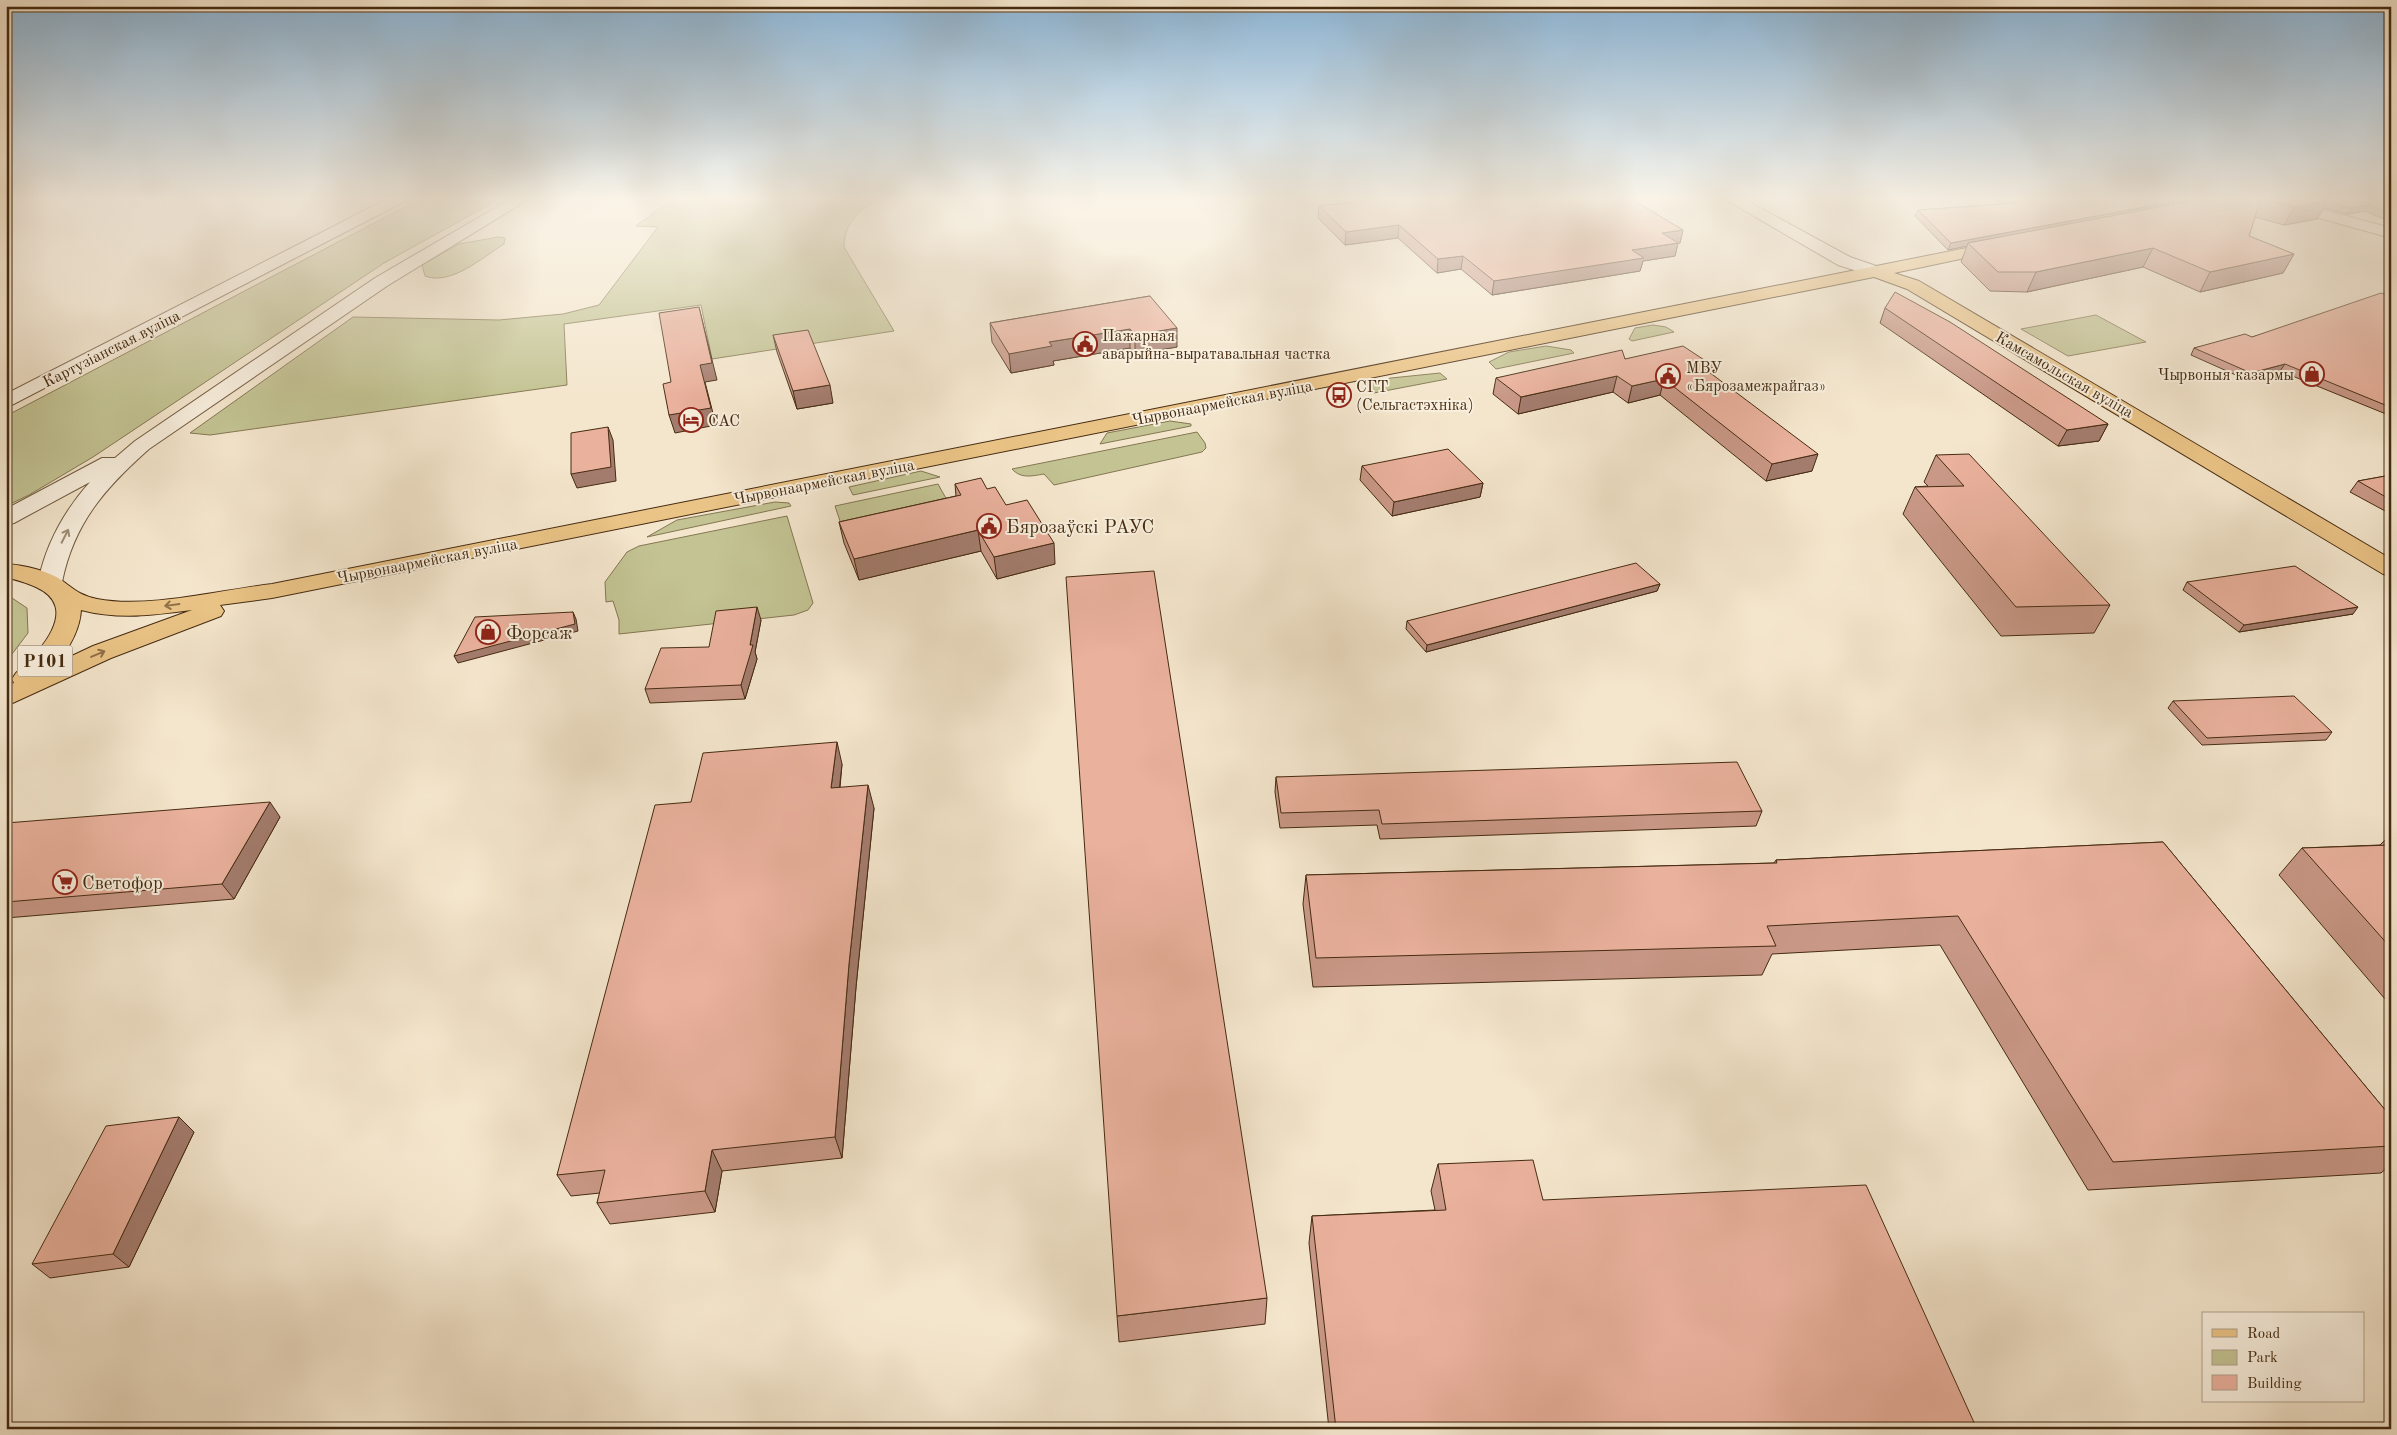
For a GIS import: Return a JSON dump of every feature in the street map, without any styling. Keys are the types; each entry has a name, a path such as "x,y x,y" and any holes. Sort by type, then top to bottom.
{"main road":[{"name":"Чырвонаармейская вуліца","path":"6,571 58,589 96,608 121,610 272,591 1392,369 1910,264"},
{"name":"Камсамольская вуліца","path":"1873,271 1913,284 2391,569"},
{"name":"Р101","path":"6,696 36,671 60,642 70,617 58,589"},
{"name":"Чырвонаармейская вуліца","path":"6,696 102,652 272,591"}],"street":[{"name":"Картузіанская вуліца","path":"6,402 273,264"},
{"path":"58,589 53,560 82,505 109,472 142,445 381,282 411,264"},
{"name":"Камсамольская вуліца","path":"1853,264 1873,271"},
{"path":"6,518 142,445"}],"green space":[{"path":"296,264 383,264 93,457 29,495 6,506 6,416"},
{"path":"474,264 456,274 435,278 425,276 422,265"},
{"path":"630,264 854,264 894,331 712,359 701,305 564,324 567,385 210,435 190,433 353,317 499,320 563,314 599,305"},
{"path":"2096,315 2146,342 2068,356 2021,329"},
{"path":"1653,325 1666,327 1674,332 1632,341 1629,339 1635,328"},
{"path":"1546,346 1571,350 1574,353 1496,369 1489,362 1509,352"},
{"path":"1440,373 1447,379 1374,393 1365,383 1391,378"},
{"path":"1170,421 1191,424 1191,426 1100,444 1107,433"},
{"path":"1197,432 1205,443 1206,448 1202,452 1054,485 1044,474 1023,476 1012,469"},
{"path":"921,471 940,477 853,495 849,487"},
{"path":"938,484 953,511 845,536 835,506"},
{"path":"775,502 789,503 791,506 647,537 677,520"},
{"path":"787,516 813,603 808,610 794,615 619,634 619,620 613,601 606,602 605,582 627,552 639,546"},
{"path":"6,594 27,608 28,633 6,662"}],"building":[{"path":"1473,264 1605,264 1494,281"},
{"path":"1990,264 2075,264 2036,272 1998,272"},
{"path":"2191,264 2247,264 2210,272"},
{"path":"1895,292 1950,322 2108,424 2067,430 1885,308"},
{"name":"Чырвоныя казармы","path":"2381,293 2391,296 2390,407 2285,364 2251,373 2194,348 2245,334 2252,337"},
{"path":"1150,296 1177,328 1135,335 1130,329 1049,342 1052,346 1009,354 990,323"},
{"path":"699,307 712,363 700,365 711,408 669,415 663,384 671,382 659,313"},
{"path":"808,330 830,385 793,391 773,335"},
{"path":"1683,346 1715,367 1705,369 1818,454 1772,464 1664,379 1632,386 1617,376 1521,397 1496,378 1622,350 1625,359"},
{"path":"608,427 611,467 571,474 571,433"},
{"path":"1448,449 1483,483 1394,502 1362,466"},
{"path":"1969,454 2110,605 2016,607 1915,487 1964,486 1936,455"},
{"path":"2391,475 2391,500 2358,481"},
{"path":"981,478 987,489 995,487 1006,505 1027,500 1054,543 994,557 978,530 854,559 839,522 961,495 955,484"},
{"path":"1636,563 1660,584 1427,645 1407,621"},
{"path":"2295,566 2358,607 2244,625 2187,582"},
{"path":"1154,571 1267,1298 1117,1316 1066,577"},
{"path":"757,607 750,645 753,645 741,685 645,689 661,648 709,647 716,611"},
{"path":"573,612 575,624 454,656 475,617"},
{"path":"2294,696 2332,732 2207,738 2173,701"},
{"path":"837,742 831,788 868,785 849,964 835,1137 712,1150 705,1191 597,1203 605,1170 557,1175 655,805 691,802 703,753"},
{"path":"1737,762 1762,811 1382,824 1379,810 1281,813 1276,777"},
{"path":"270,802 222,884 6,902 6,823"},
{"path":"2163,842 2391,1117 2391,1146 2113,1162 1958,916 1767,926 1776,946 1316,958 1306,875 1777,863 1776,860"},
{"path":"2391,845 2391,948 2302,848"},
{"path":"179,1117 113,1254 32,1264 106,1126"},
{"path":"1533,1160 1543,1200 1866,1185 1977,1429 1336,1429 1312,1216 1446,1210 1438,1164"}],"place":[{"name":"Пажарная аварыйна-выратавальная частка","path":"1085,344"},
{"name":"Чырвоныя казармы","path":"2312,374"},
{"name":"МВУ «Бярозамежрайгаз»","path":"1668,376"},
{"name":"СГТ (Сельгастэхніка)","path":"1339,395"},
{"name":"САС","path":"691,420"},
{"name":"Бярозаўскі РАУС","path":"989,526"},
{"name":"Форсаж","path":"488,632"},
{"name":"Светофор","path":"65,882"}]}
